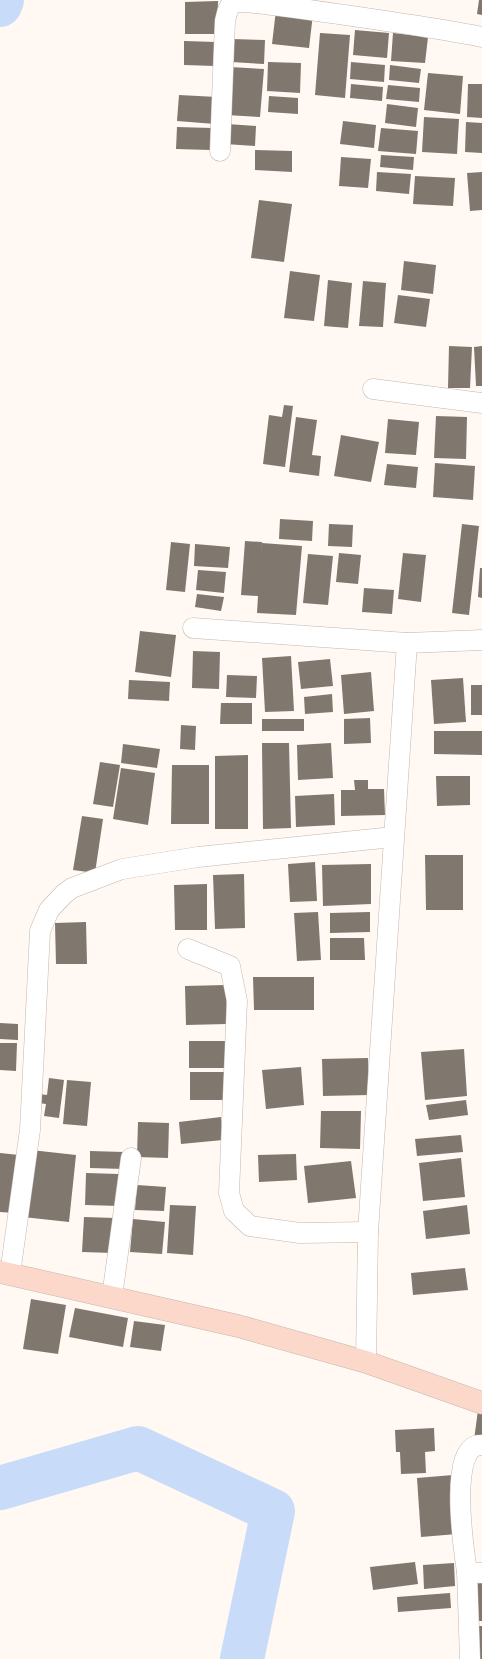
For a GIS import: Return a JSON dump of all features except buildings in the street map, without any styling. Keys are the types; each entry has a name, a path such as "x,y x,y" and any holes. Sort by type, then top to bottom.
{"street":[{"path":"220,151 225,21 228,8 235,2 245,0 378,16 482,37"},
{"path":"373,389 482,403"},
{"path":"192,628 407,643 482,640"},
{"path":"366,1362 368,1232 407,643"},
{"path":"393,837 198,857 122,869 72,888 48,910 40,931 30,1130 5,1273 238,1326 366,1362 482,1403"},
{"path":"188,948 230,966 234,979 237,1001 229,1194 234,1211 250,1226 267,1230 300,1233 368,1232"},
{"path":"112,1297 131,1158"},
{"path":"470,1659 475,1572 460,1502 462,1472 467,1451 472,1447 482,1445"}],"waterway":[{"path":"0,5 2,0"},
{"path":"0,1488 138,1448 273,1511 242,1659"}]}
